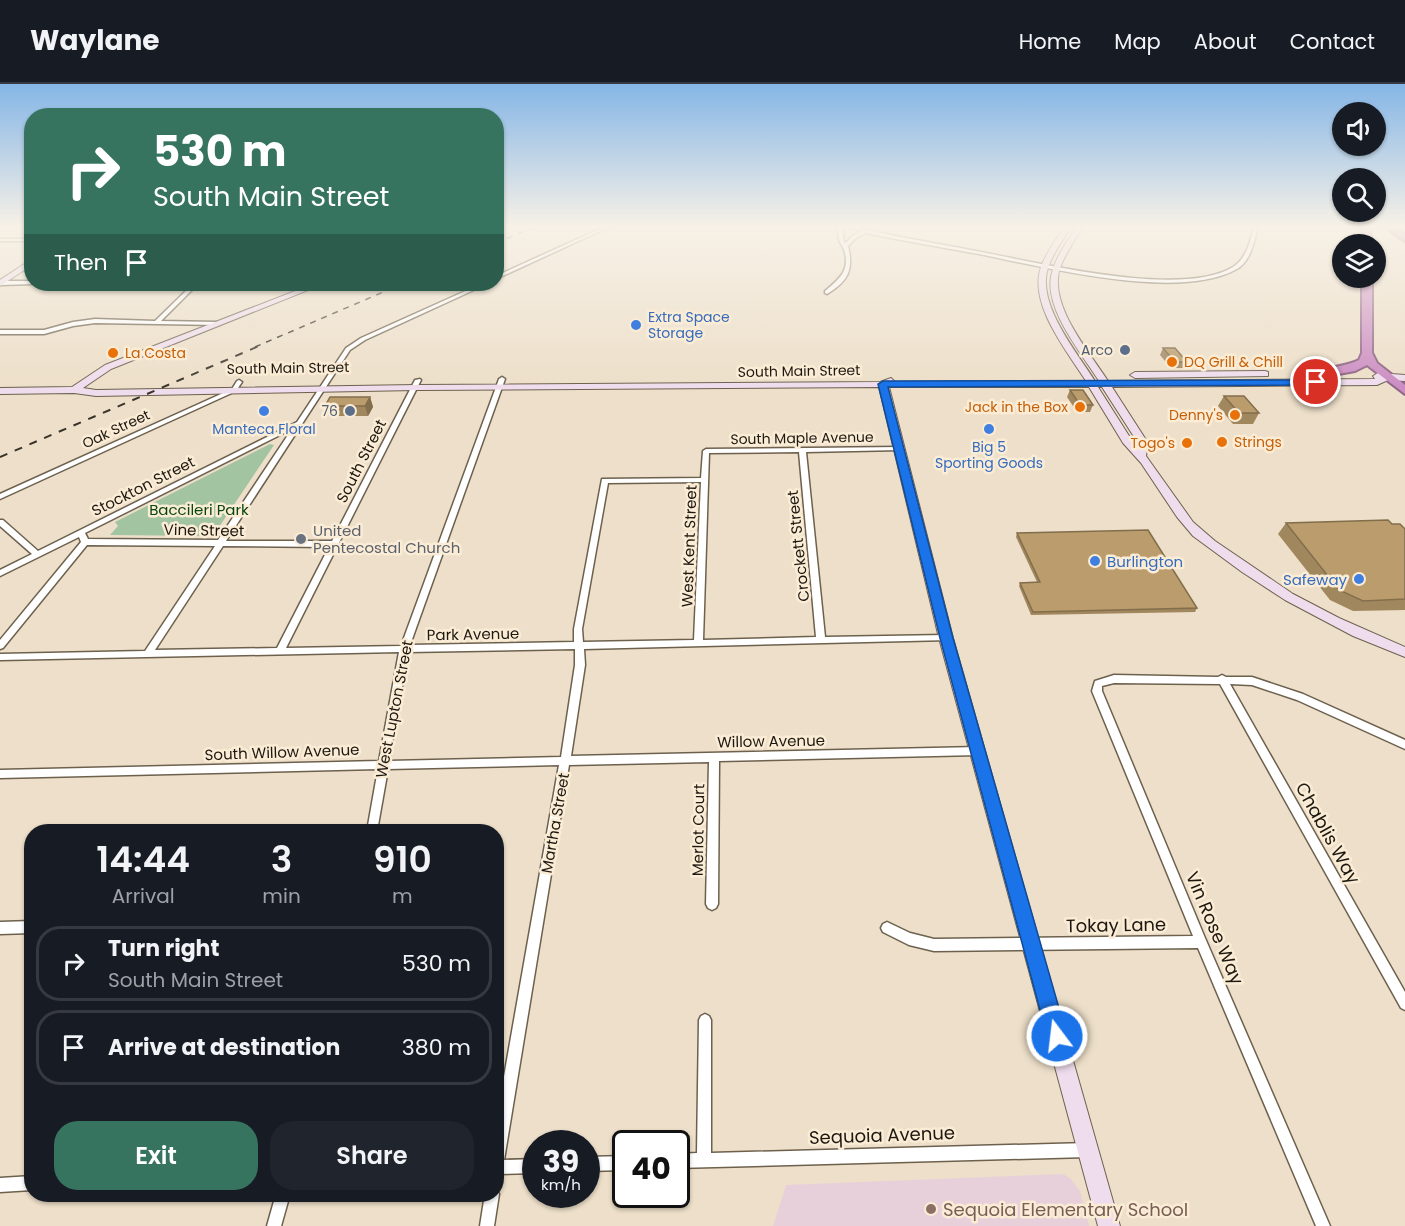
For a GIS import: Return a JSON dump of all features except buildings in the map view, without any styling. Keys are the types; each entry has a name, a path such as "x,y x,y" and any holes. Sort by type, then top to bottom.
{"highway":[{"path":"1367,288 1367,353 1372,365 1405,391"},
{"path":"1322,374 1360,366 1367,353"}],"main road":[{"path":"1040,280 1043,300 1049,314 1126,441 1142,455 1191,527 1257,579 1310,611 1405,652"},
{"path":"1053,280 1052,288 1058,308 1143,443 1142,455"},
{"path":"74,390 108,367 300,291"},
{"path":"1175,384 1187,380 1224,378 1227,374"},
{"name":"South Main Street","path":"708,382 925,377 1102,380 1227,374 1322,374 1405,378"},
{"path":"1287,374 1295,383"},
{"path":"925,377 883,384 946,638 1109,1226"},
{"name":"South Main Street","path":"1102,380 1175,384 1295,383 1377,382 1386,377"},
{"name":"South Main Street","path":"0,391 74,390 96,393 236,386 708,382 883,384 1089,380"}],"street":[{"path":"827,292 838,280"},
{"path":"1,283 24,283"},
{"path":"158,321 188,291"},
{"path":"148,654 343,355 352,345 469,291"},
{"path":"0,332 44,332 95,321 217,324"},
{"name":"West Lupton Street","path":"373,824 404,649 501,383"},
{"name":"South Street","path":"280,651 416,384"},
{"name":"Oak Street","path":"0,497 236,386"},
{"name":"Stockton Street","path":"0,573 299,423"},
{"name":"South Maple Avenue","path":"706,451 899,449"},
{"name":"Crockett Street","path":"802,450 821,640"},
{"name":"West Kent Street","path":"698,642 706,451"},
{"name":"Martha Street","path":"504,1119 565,761 580,664 578,629 605,481 705,480"},
{"path":"0,522 37,554"},
{"path":"0,646 86,542 81,532"},
{"name":"Vine Street","path":"86,542 333,544"},
{"name":"Park Avenue","path":"0,657 946,638"},
{"path":"1222,679 1252,681 1269,685 1405,745"},
{"name":"Vin Rose Way","path":"1222,679 1101,681 1097,691 1201,942 1323,1226"},
{"name":"Chablis Way","path":"1222,679 1405,1004"},
{"name":"Willow Avenue","path":"565,761 978,751"},
{"name":"Merlot Court","path":"712,904 714,757"},
{"name":"South Willow Avenue","path":"0,774 565,761"},
{"path":"0,928 24,927"},
{"name":"Tokay Lane","path":"887,928 909,939 934,945 1201,942"},
{"path":"704,1160 705,1020"},
{"name":"Sequoia Avenue","path":"690,1160 1089,1149"},
{"path":"504,1166 522,1166"},
{"path":"0,1185 24,1184"},
{"path":"274,1226 282,1202"},
{"path":"487,1226 491,1202"}],"shaded area":[{"name":"Sequoia Elementary School","path":"1063,1174 1070,1178 1080,1191 1089,1226 773,1226 786,1185"}],"green space":[{"name":"Baccileri Park","path":"270,444 274,445 215,533 209,536 110,535 118,526 115,522"}],"railway":[{"path":"255,347 386,291"},
{"path":"0,457 259,346"}],"place":[{"name":"Extra Space Storage","path":"636,325"},
{"name":"Arco","path":"1125,350"},
{"name":"La Costa","path":"113,353"},
{"name":"DQ Grill & Chill","path":"1172,362"},
{"name":"Jack in the Box","path":"1080,407"},
{"name":"Manteca Floral","path":"264,411"},
{"name":"76","path":"350,411"},
{"name":"Denny's","path":"1235,415"},
{"name":"Big 5 Sporting Goods","path":"989,429"},
{"name":"Strings","path":"1222,442"},
{"name":"Togo's","path":"1187,443"},
{"name":"United Pentecostal Church","path":"301,539"},
{"name":"Burlington","path":"1095,561"},
{"name":"Safeway","path":"1359,579"},
{"name":"Sequoia Elementary School","path":"931,1209"}],"route":[{"path":"1057,1036 946,638 883,384 1316,382"}]}
